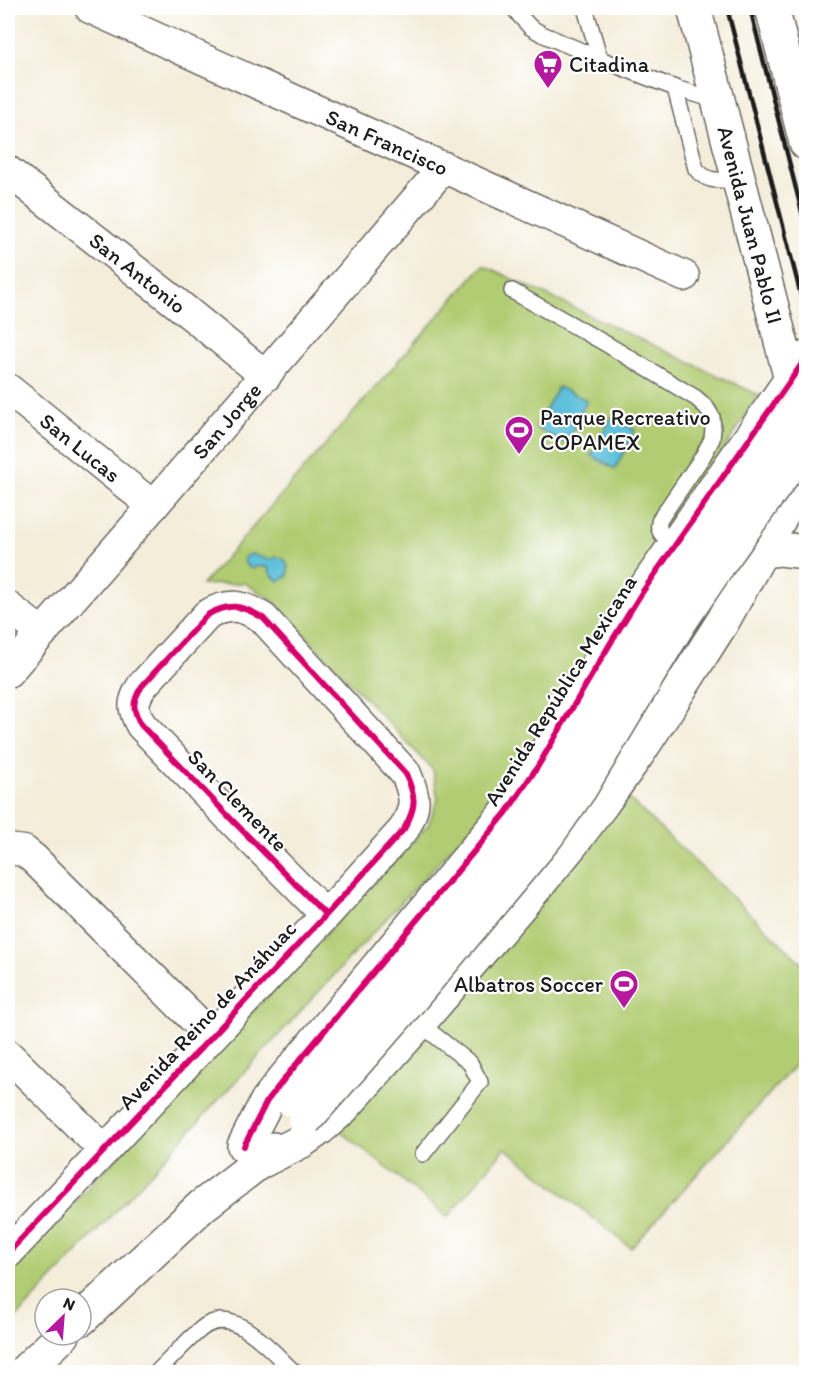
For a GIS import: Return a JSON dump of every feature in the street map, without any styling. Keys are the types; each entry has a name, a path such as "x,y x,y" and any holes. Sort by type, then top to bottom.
{"street":[{"name":"San Francisco","path":"90,8 684,276"},
{"name":"Avenida Juan Pablo II","path":"694,8 738,178 801,378 807,441"},
{"path":"772,8 807,143"},
{"name":"San Jorge","path":"8,672 266,376 444,167"},
{"name":"San Antonio","path":"8,171 266,376"},
{"name":"Avenida República Mexicana","path":"251,1154 267,1101 511,806 557,736 627,616 681,536 801,378"},
{"name":"Avenida República Mexicana","path":"297,1109 441,921 523,821 559,770 619,667 660,602 716,521 801,378"},
{"name":"San Lucas","path":"8,389 153,506"},
{"name":"Avenida República Mexicana","path":"93,1307 202,1206 251,1154 400,1012 547,836 580,789 678,625 807,441"},
{"name":"Avenida República Mexicana","path":"251,1154 302,1141 342,1108 419,1023 542,880 602,804 639,752 723,621 785,509 807,477"},
{"path":"681,536 701,528 720,536 756,561 780,549 807,552"},
{"name":"San Clemente","path":"326,915 141,725 135,714 134,705 142,686 207,615 217,609 230,606 242,608 263,618 406,774 413,791"},
{"path":"8,607 42,633"},
{"name":"Avenida Reino de Anáhuac","path":"8,1253 404,829 412,815 413,791"},
{"path":"8,849 24,851 34,859 211,1036"},
{"path":"8,1055 104,1150"},
{"path":"22,1371 49,1347"}],"lane":[{"path":"514,8 530,27 536,30 600,59 675,88 718,101"},
{"path":"585,8 600,59"},
{"path":"675,88 696,169 705,178 711,180 738,178"},
{"path":"512,291 608,345 696,398 706,407 712,417 711,439 703,456 658,525 663,536 681,536"},
{"path":"419,1023 470,1063 480,1082 423,1154"},
{"path":"157,1372 202,1328 225,1320 251,1332 294,1372"}],"green space":[{"name":"Parque Recreativo COPAMEX","path":"483,265 759,395 522,764 526,768 45,1287 33,1287 33,1300 8,1327 8,1273 428,825 438,799 433,770 273,601 245,583 202,585"},
{"name":"Albatros Soccer","path":"626,796 806,967 806,1053 631,1248 505,1148 448,1217 339,1130"}],"water":[{"path":"558,387 587,400 566,444 536,428"},
{"path":"612,417 635,430 615,469 591,455"},
{"path":"252,554 269,560 276,557 284,559 288,566 288,576 279,581 271,575 268,568 260,566 252,569 245,564 244,557"}],"railway":[{"path":"727,8 806,315"},
{"path":"750,8 806,228"}],"cycle path":[{"path":"244,1146 267,1101 285,1078 506,813 538,766 641,594 806,358"},
{"path":"8,1253 326,915 404,829 413,808 412,789 406,774 263,618 242,608 222,608 207,615 142,686 134,705 136,714 141,725 326,915"}],"place":[{"name":"Citadina","path":"548,90"},
{"name":"Parque Recreativo COPAMEX","path":"519,456"},
{"name":"Albatros Soccer","path":"624,1010"}]}
